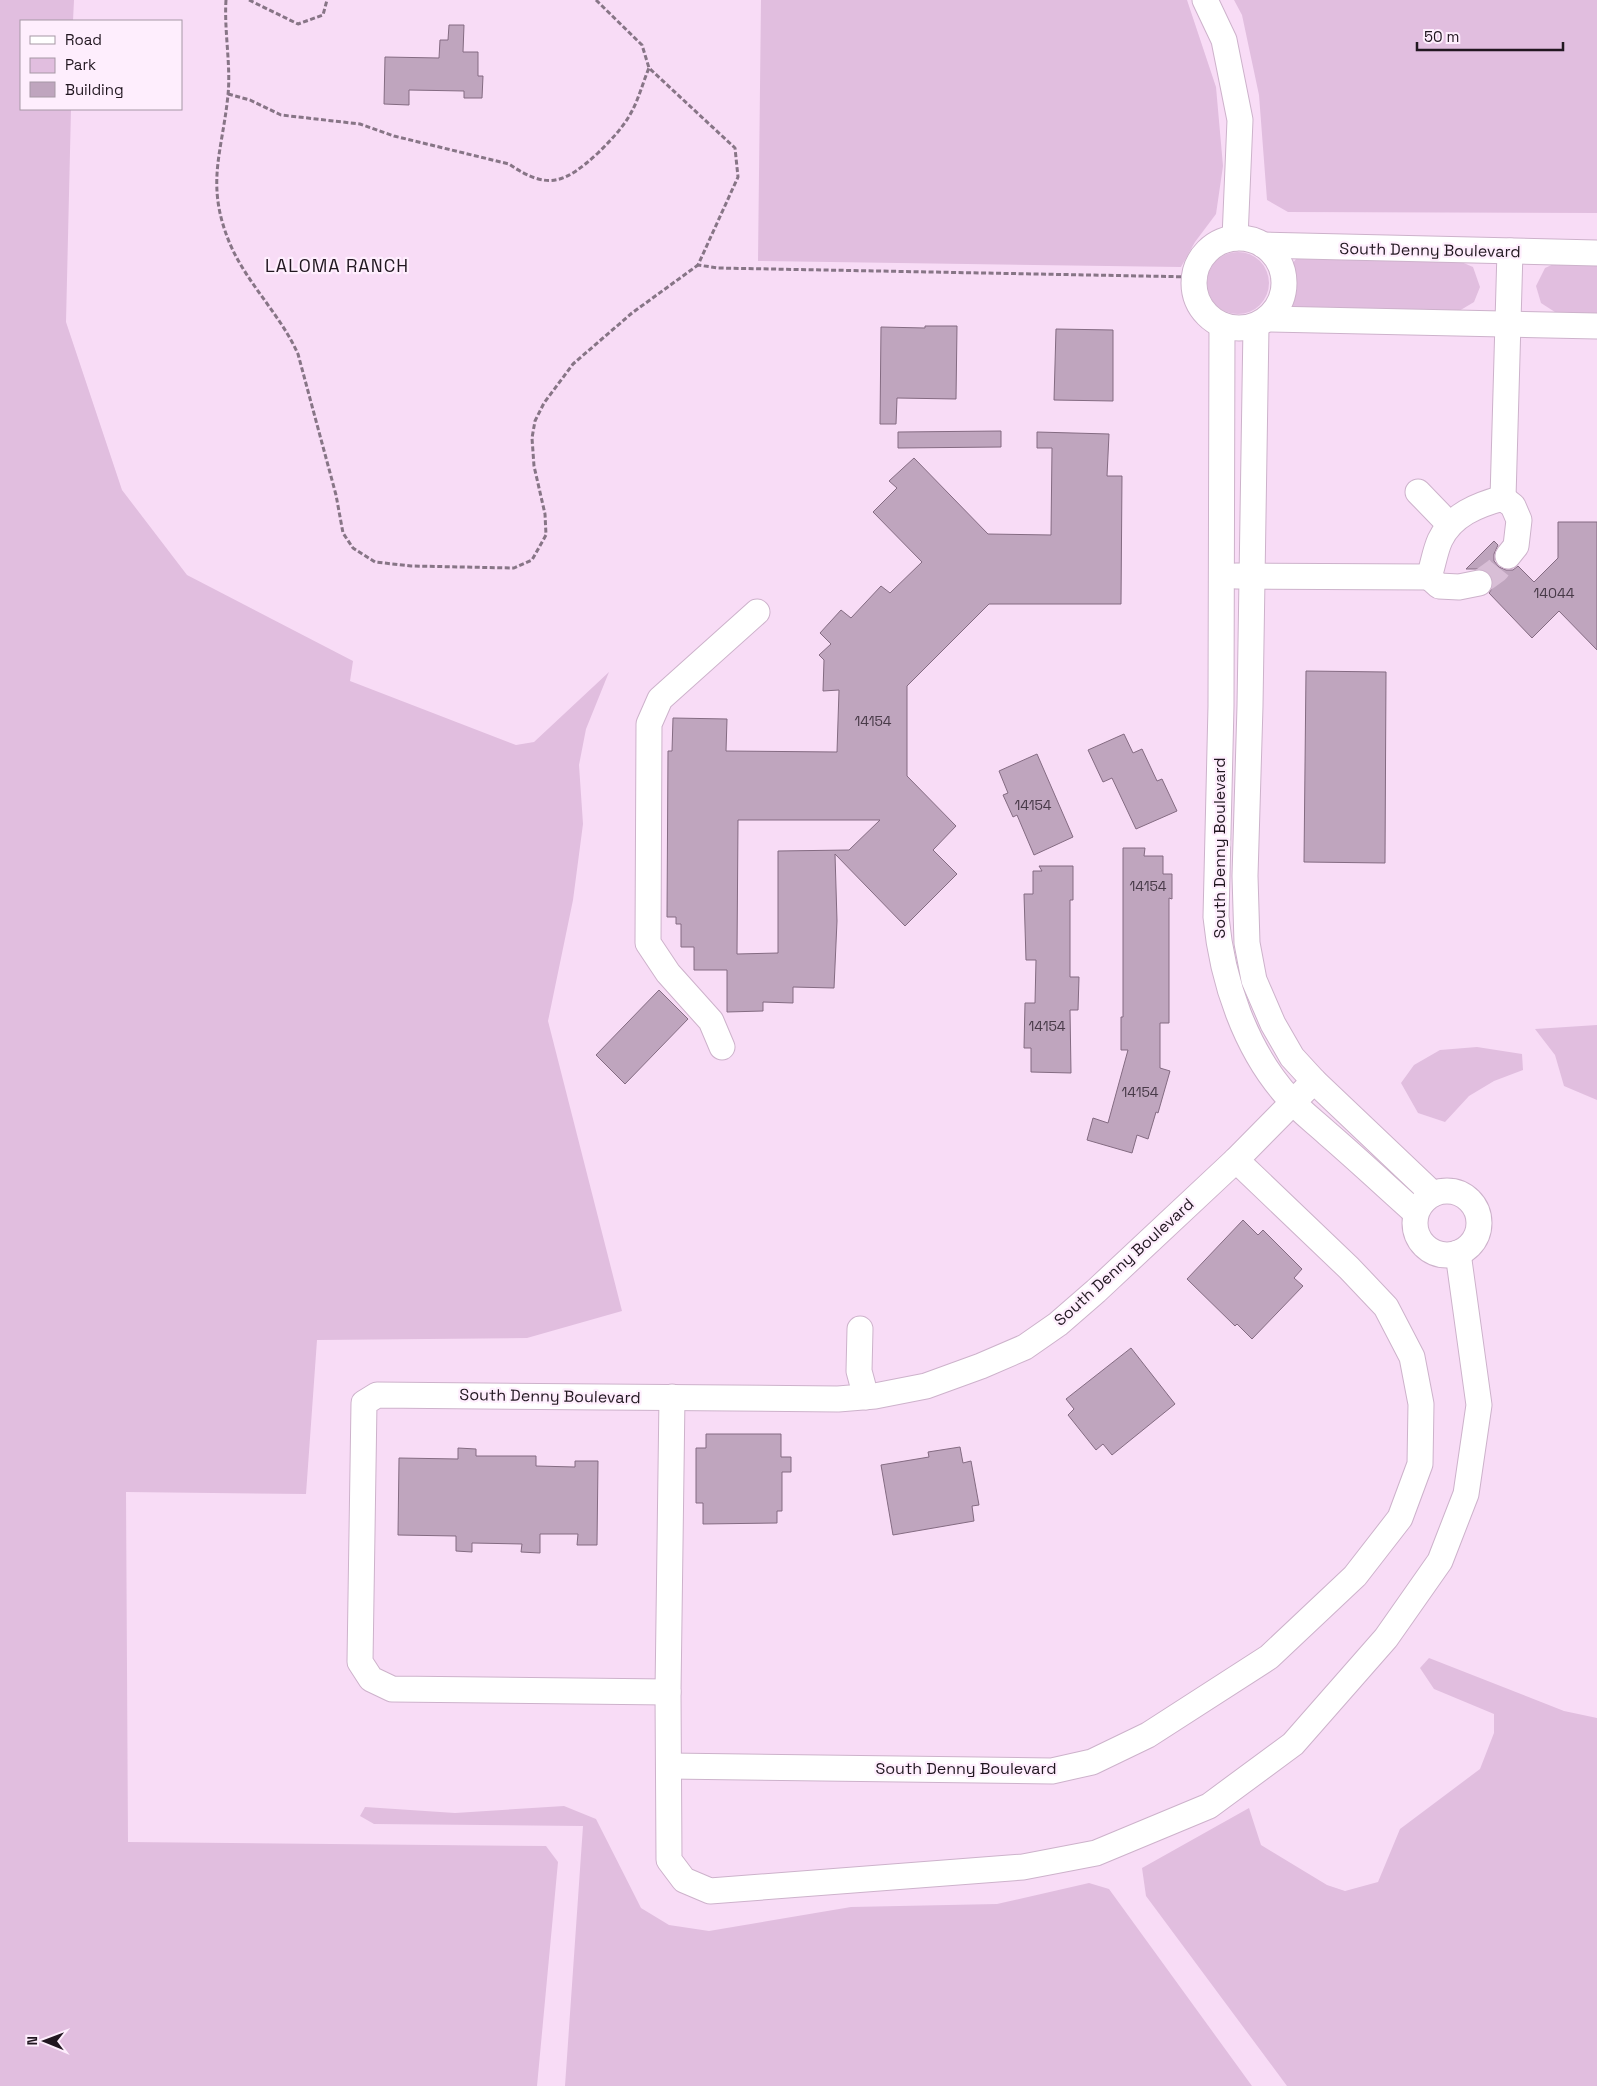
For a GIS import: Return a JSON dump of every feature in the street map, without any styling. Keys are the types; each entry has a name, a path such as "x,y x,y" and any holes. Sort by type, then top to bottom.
{"street":[{"path":"1205,0 1224,40 1240,120 1235,238 1220,242 1208,251 1199,263 1195,277 1195,292 1200,306 1210,318 1222,325 1245,328 1262,322 1597,326"},
{"name":"South Denny Boulevard","path":"1235,238 1250,239 1263,245 1597,253"},
{"path":"1262,322 1277,308 1283,295 1284,281 1281,266 1274,254 1263,245"},
{"path":"1503,498 1510,251"},
{"name":"South Denny Boulevard","path":"1262,322 1254,422 1245,876 1247,943 1254,980 1274,1024 1292,1057 1314,1081 1433,1194"},
{"name":"South Denny Boulevard","path":"1222,325 1221,706 1216,917 1219,948 1231,993 1246,1030 1262,1061 1293,1102 1416,1213"},
{"path":"1222,422 1254,422"},
{"path":"1418,492 1449,524"},
{"path":"1429,577 1439,541 1449,524 1471,509 1503,498"},
{"path":"1503,498 1514,506 1519,520 1516,546 1508,556"},
{"path":"1221,576 1429,577 1439,586 1458,587 1479,583"},
{"path":"722,1047 711,1022 668,973 648,943 649,724 660,699 757,612"},
{"name":"South Denny Boulevard","path":"668,1692 392,1689 371,1679 360,1662 364,1403 377,1395 838,1399 866,1397 926,1386 981,1366 1025,1347 1058,1324 1236,1160 1314,1081"},
{"name":"South Denny Boulevard","path":"669,1766 1052,1771 1092,1762 1148,1735 1269,1657 1355,1576 1400,1518 1420,1464 1421,1404 1412,1357 1386,1307 1349,1268 1236,1160"},
{"path":"1443,1191 1454,1192 1464,1196 1476,1212 1479,1221 1478,1232 1467,1248 1458,1253 1442,1255 1425,1247 1419,1239 1415,1229 1416,1213 1424,1200 1433,1194 1443,1191"},
{"path":"672,1397 668,1692 669,1860 684,1880 710,1891 1023,1866 1096,1853 1209,1806 1293,1744 1386,1638 1440,1561 1466,1494 1479,1405 1458,1253"},
{"path":"860,1329 859,1371 866,1397"}],"path":[{"path":"226,0 228,94 215,172 216,192 221,215 230,243 241,267 289,333 298,354 336,495 343,533 354,548 375,562 411,566 514,568 532,560 546,535 545,514 534,466 532,438 535,421 544,403 573,364 632,312 698,265 738,177 735,148 649,68 642,44 596,0"},
{"path":"249,0 298,24 324,15 327,0"},
{"path":"228,94 250,100 280,115 360,124 394,136 509,164 524,174 540,179 556,180 573,175 617,134 632,111 649,68"},
{"path":"698,265 718,268 1195,277"}],"green space":[{"path":"0,0 74,0 73,20 20,20 20,110 71,110 66,322 122,490 187,575 353,661 350,681 516,745 534,742 609,672 586,729 579,765 583,824 573,900 548,1021 622,1311 527,1338 317,1340 306,1494 126,1492 128,1842 546,1846 558,1862 537,2086 0,2086"},
{"path":"761,0 1187,0 1216,87 1223,166 1216,214 1195,242 1181,267 758,261"},
{"path":"1234,0 1597,0 1597,213 1288,212 1267,200 1259,95 1242,15"},
{"path":"1232,252 1244,252 1260,261 1267,271 1269,283 1267,295 1260,305 1244,314 1232,314 1221,309 1212,300 1207,289 1207,277 1212,266 1221,257"},
{"path":"1296,259 1459,261 1473,267 1480,287 1474,302 1459,311 1294,310 1289,307 1295,291 1293,263"},
{"path":"1558,262 1597,263 1597,315 1558,314 1541,303 1536,286 1545,268"},
{"path":"1597,1025 1597,1100 1564,1086 1555,1055 1535,1029"},
{"path":"1477,1047 1522,1054 1523,1070 1494,1081 1469,1096 1445,1122 1418,1113 1401,1083 1414,1065 1440,1050"},
{"path":"1429,1658 1564,1711 1597,1718 1597,2086 1287,2086 1146,1896 1142,1868 1249,1808 1261,1845 1327,1885 1345,1891 1378,1882 1400,1829 1480,1769 1494,1733 1494,1714 1434,1689 1420,1668"},
{"path":"564,1806 596,1819 641,1908 669,1925 709,1931 851,1907 997,1904 1089,1883 1109,1889 1252,2086 565,2086 583,1826 374,1824 360,1816 365,1807 455,1813"}],"building":[{"path":"449,25 464,25 463,52 478,52 478,76 483,76 482,98 464,98 464,91 409,90 409,105 384,104 385,57 439,58 440,40 448,40"},
{"path":"925,326 957,326 956,399 897,398 896,424 880,424 881,327 925,328"},
{"path":"1056,329 1113,330 1113,401 1054,400"},
{"path":"1001,431 1001,447 898,448 898,432"},
{"path":"1037,432 1109,434 1107,476 1122,476 1121,604 989,604 907,686 907,776 956,826 933,850 957,874 905,926 835,854 837,921 834,988 793,987 793,1003 763,1002 763,1011 727,1012 727,970 694,970 694,947 681,947 681,924 676,924 676,917 667,917 668,751 672,751 673,718 727,719 726,751 837,752 839,690 823,691 824,660 819,655 831,644 820,633 841,610 851,618 881,586 890,593 922,562 873,512 897,488 889,481 914,458 988,534 1051,535 1052,448 1037,448","holes":["738,820 880,820 849,850 778,851 778,953 737,954"]},
{"path":"1558,522 1597,522 1597,650 1559,611 1532,638 1489,593 1493,587 1493,581 1489,573 1483,569 1466,569 1494,541 1498,545 1494,554 1494,561 1499,567 1513,570 1518,566 1534,582 1558,558"},
{"path":"1306,671 1386,672 1385,863 1304,862"},
{"path":"1124,734 1133,753 1142,749 1157,781 1162,779 1177,811 1136,829 1112,778 1103,782 1088,750"},
{"path":"1037,754 1073,837 1034,855 1017,815 1013,817 1003,795 1008,793 999,771"},
{"path":"1123,848 1145,848 1144,856 1163,856 1163,874 1172,874 1172,899 1169,898 1169,1023 1160,1023 1160,1068 1170,1071 1158,1113 1156,1112 1148,1139 1137,1135 1132,1153 1087,1140 1093,1118 1108,1123 1128,1050 1121,1050 1121,1017 1123,1017"},
{"path":"1039,866 1073,866 1073,900 1070,900 1070,977 1079,977 1078,1010 1070,1010 1071,1073 1031,1072 1031,1048 1024,1048 1025,1003 1035,1003 1036,960 1026,960 1024,894 1033,894 1033,871 1042,871"},
{"path":"659,990 688,1019 625,1084 596,1055"},
{"path":"1243,1220 1258,1235 1263,1230 1302,1269 1294,1278 1303,1286 1252,1339 1237,1324 1235,1326 1187,1279"},
{"path":"1131,1348 1175,1404 1112,1455 1103,1444 1096,1450 1068,1415 1074,1409 1066,1399"},
{"path":"706,1434 781,1434 781,1457 791,1457 791,1472 782,1472 782,1511 777,1511 777,1523 703,1524 703,1503 696,1503 696,1448 706,1448"},
{"path":"960,1447 963,1463 971,1461 979,1505 972,1506 974,1521 893,1535 881,1465 929,1457 928,1452"},
{"path":"458,1448 476,1449 476,1456 536,1456 536,1466 575,1467 575,1461 598,1461 597,1545 577,1545 578,1534 540,1534 540,1553 521,1552 522,1544 472,1543 472,1552 456,1551 456,1536 398,1535 399,1458 458,1459"}],"tunnel":[{"path":"1479,583 1497,570 1508,556"}],"district":[{"name":"LALOMA RANCH","path":"337,265"}]}
